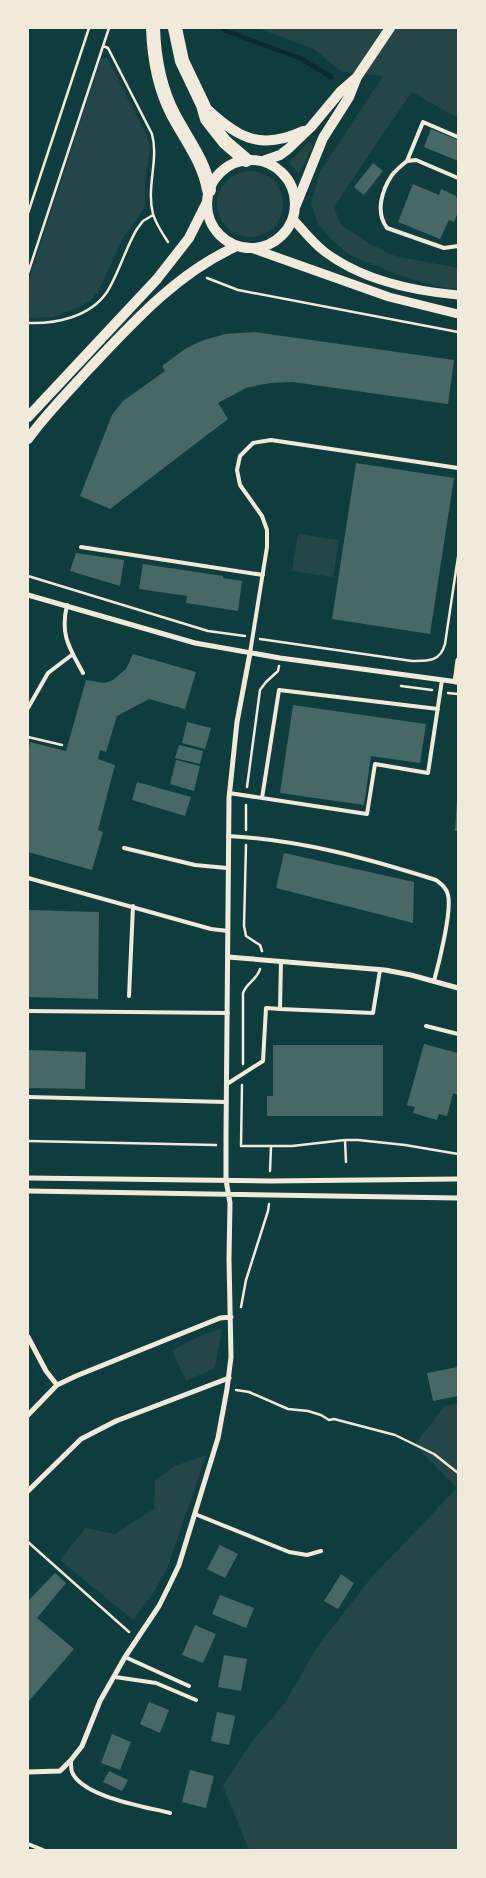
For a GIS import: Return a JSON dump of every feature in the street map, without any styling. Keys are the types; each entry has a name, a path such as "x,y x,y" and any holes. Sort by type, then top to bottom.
{"highway":[{"path":"153,28 154,52 164,92 173,115 204,168 208,196"},
{"path":"175,28 182,61 203,105 207,119 225,142 246,160"}],"main road":[{"path":"208,196 210,221 215,229 229,242 237,246 251,248 264,246 276,240 286,231 293,219 296,206 323,138 349,97 357,77 390,28"},
{"path":"263,161 280,155 288,149 310,127 341,90 357,77"},
{"path":"203,105 232,130 258,140 282,140 310,127"},
{"path":"28,418 175,258 196,227 213,181 223,170 236,162 246,160 263,161 271,164 285,175 293,190 296,206"},
{"path":"28,439 39,423 110,346 165,292 204,262 237,246"}],"street":[{"path":"293,219 324,252 360,273 400,286 458,295"},
{"path":"251,248 389,297 458,314"},
{"path":"28,596 67,605 195,643 280,658 457,682 458,660"},
{"path":"28,1772 60,1771 71,1760 82,1746 100,1701 125,1657 160,1606 179,1565 195,1514 218,1438 228,1389 231,1316 229,1194 226,1180 228,836 237,722 250,653"},
{"path":"228,957 380,970 458,988"},
{"path":"28,1178 270,1181 458,1178"},
{"path":"28,1191 458,1198"},
{"path":"28,1415 57,1385 220,1318 231,1316"},
{"path":"28,1337 46,1371 57,1385"},
{"path":"28,1491 81,1439 116,1421 229,1378"}],"lane":[{"path":"458,137 423,122 407,161 392,175 380,203 382,221 387,228 444,248 458,246"},
{"path":"407,161 416,160 458,178"},
{"path":"250,653 268,547 267,530 262,516 240,485 237,470 240,456 253,443 271,440 458,468"},
{"path":"81,547 263,576"},
{"path":"67,605 64,634 83,673"},
{"path":"28,708 48,673 73,654"},
{"path":"230,793 367,814 375,764 428,773 442,680"},
{"path":"262,798 279,690 438,709"},
{"path":"228,836 287,841 370,859 436,880 444,886 448,896 448,912 434,981"},
{"path":"124,848 195,865 228,868"},
{"path":"28,878 211,929 228,931"},
{"path":"129,996 133,906"},
{"path":"280,1009 281,961"},
{"path":"227,1084 263,1061 266,1008 373,1013 380,970"},
{"path":"28,1011 228,1013"},
{"path":"426,1026 458,1034"},
{"path":"28,1097 226,1102"},
{"path":"195,1514 288,1552 307,1555 321,1551"},
{"path":"125,1657 188,1686"},
{"path":"115,1677 156,1684 196,1700"},
{"path":"71,1760 72,1773 83,1784 97,1793 170,1813"},
{"path":"28,1844 43,1850"}],"path":[{"path":"28,213 89,28"},
{"path":"28,273 109,28"},
{"path":"103,46 108,48 152,134 155,145 151,202 158,227 168,242"},
{"path":"28,323 41,324 64,321 96,304 107,291 128,244 137,229 143,221 154,215"},
{"path":"206,277 238,290 458,332"},
{"path":"28,576 208,631 412,661 431,661 443,651 445,644 458,557"},
{"path":"241,1146 243,993 248,983 259,974 262,949 260,945 246,936 244,926 246,796 260,690 278,672 280,658"},
{"path":"28,736 62,745"},
{"path":"28,1141 271,1147 345,1140 376,1141 458,1154"},
{"path":"345,1140 346,1162"},
{"path":"270,1181 271,1147"},
{"path":"240,1309 246,1280 268,1211 269,1196"},
{"path":"228,1389 249,1392 288,1408 308,1411 329,1420 334,1419 395,1436 434,1454 458,1473"},
{"path":"28,1542 138,1640"}],"shaded area":[{"path":"258,28 458,28 458,117 412,92 344,191 334,209 342,226 367,242 395,256 458,268 458,289 435,286 396,274 350,255 333,241 318,224 311,204 320,171 383,76 342,72 314,49"},
{"path":"101,59 108,59 148,138 150,149 145,180 145,207 123,238 98,292 89,301 54,317 28,318 28,281"},
{"path":"309,142 313,146 299,174 289,162"},
{"path":"250,171 263,174 273,181 280,191 283,204 280,217 273,227 263,234 250,237 237,234 227,227 220,217 217,204 220,191 227,181 237,174"},
{"path":"298,534 339,540 333,577 292,571"},
{"path":"222,1328 215,1368 186,1381 172,1350 200,1336"},
{"path":"458,1403 458,1850 249,1850 223,1786 250,1744 285,1703 317,1647 371,1578 457,1488 415,1445 444,1406"},
{"path":"206,1455 168,1566 152,1595 133,1620 60,1560 85,1528 115,1534 154,1509 155,1480 175,1466"}],"building":[{"path":"431,129 458,140 458,161 424,147"},
{"path":"373,163 383,171 364,195 354,187"},
{"path":"413,184 439,195 441,189 456,196 458,212 454,222 449,220 440,239 398,222"},
{"path":"254,332 454,360 448,404 293,382 270,383 246,388 218,403 228,419 110,509 80,496 112,415 123,401 165,371 162,366 185,349 201,341 225,334"},
{"path":"356,463 454,478 430,634 332,619"},
{"path":"76,553 124,560 120,586 70,571"},
{"path":"143,564 223,576 223,578 242,581 238,611 186,603 187,596 139,589"},
{"path":"133,654 196,672 185,709 149,699 117,716 106,752 100,750 98,759 115,765 98,830 103,832 92,870 28,852 28,752 30,742 66,751 86,680 105,683 113,680 126,669"},
{"path":"293,705 426,724 420,763 371,756 364,805 280,793"},
{"path":"187,722 211,728 205,749 182,743"},
{"path":"179,745 203,751 200,764 175,758"},
{"path":"176,760 200,766 194,791 170,784"},
{"path":"137,782 191,797 185,816 132,800"},
{"path":"457,800 458,831 455,831"},
{"path":"284,853 414,882 413,923 276,888"},
{"path":"28,910 99,912 98,999 28,997"},
{"path":"424,1044 458,1053 458,1095 453,1093 447,1116 439,1114 437,1120 413,1113 415,1107 407,1105"},
{"path":"273,1045 383,1045 383,1116 267,1116 267,1096 273,1096"},
{"path":"28,1050 86,1052 85,1089 28,1088"},
{"path":"458,1367 458,1396 433,1401 427,1373"},
{"path":"220,1545 238,1554 225,1578 207,1569"},
{"path":"55,1573 66,1583 37,1618 74,1649 28,1702 28,1601"},
{"path":"341,1574 354,1583 338,1609 324,1601"},
{"path":"220,1595 254,1608 246,1628 212,1614"},
{"path":"195,1625 216,1634 203,1663 182,1655"},
{"path":"224,1655 247,1659 241,1691 218,1687"},
{"path":"149,1702 169,1710 160,1733 140,1724"},
{"path":"217,1712 235,1716 229,1745 211,1741"},
{"path":"112,1734 131,1742 120,1770 101,1763"},
{"path":"190,1770 214,1776 206,1808 182,1802"},
{"path":"109,1771 128,1780 122,1791 103,1782"}],"waterway":[{"path":"223,28 226,31 302,59 331,77"}]}
